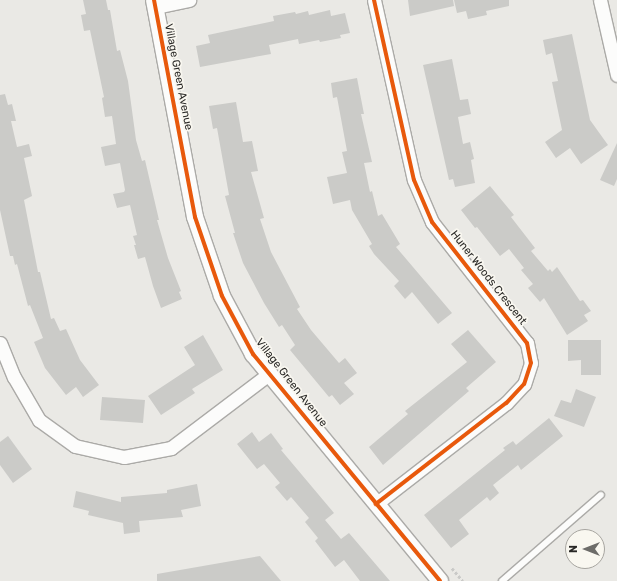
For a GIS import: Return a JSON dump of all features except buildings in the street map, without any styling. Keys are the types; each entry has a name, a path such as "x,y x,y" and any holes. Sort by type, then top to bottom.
{"street":[{"path":"155,3 189,0"},
{"name":"Huner Woods Crescent","path":"374,0 414,180 432,222 527,343 531,363 524,384 506,403 376,504"},
{"path":"600,0 617,75"},
{"name":"Village Green Avenue","path":"155,3 195,217 222,296 253,354 440,581"},
{"path":"0,343 14,377 39,420 75,446 124,457 171,448 270,374"}],"lane":[{"path":"502,581 601,495"}],"cycle path":[{"path":"154,0 195,217 222,296 253,354 440,581"},
{"path":"374,0 414,180 432,222 527,343 531,363 524,384 506,403 376,504"}]}
